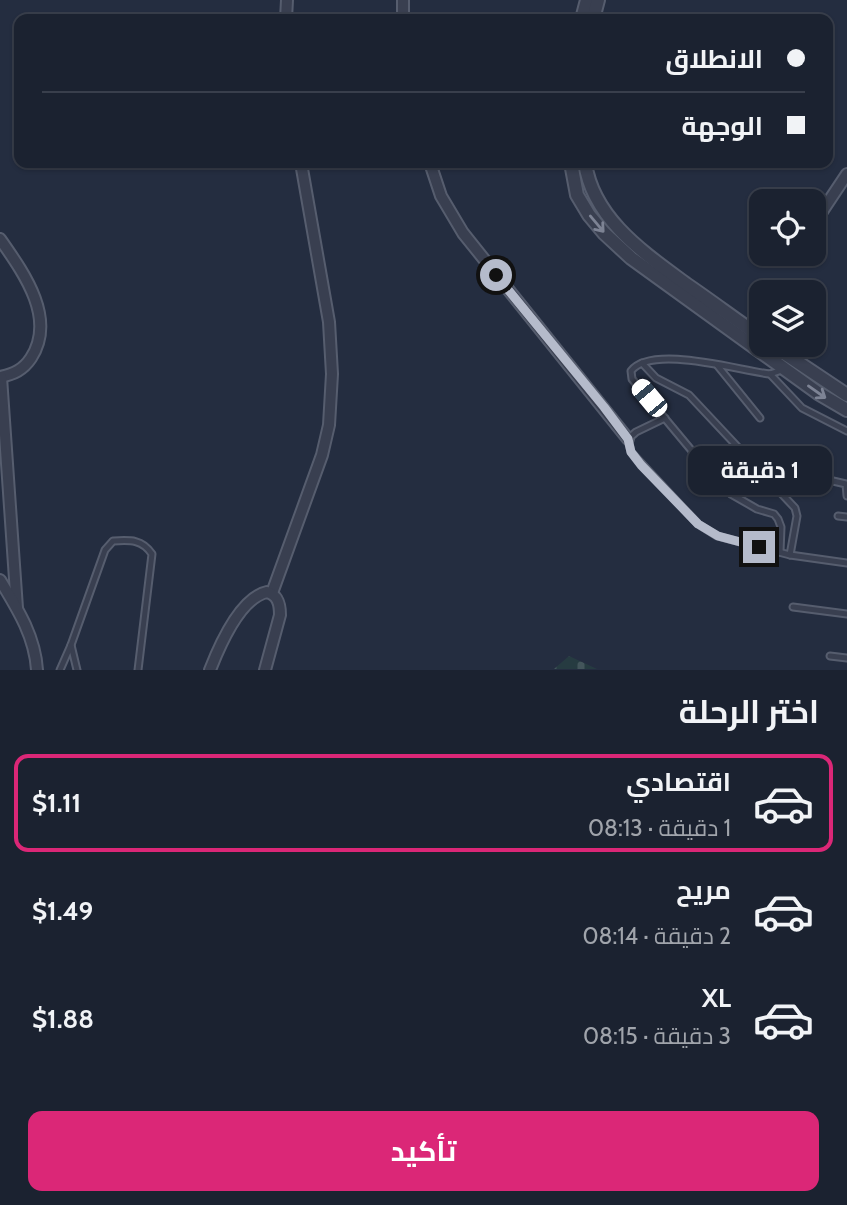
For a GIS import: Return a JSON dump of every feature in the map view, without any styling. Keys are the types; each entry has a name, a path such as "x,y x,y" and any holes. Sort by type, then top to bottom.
{"street":[{"path":"272,593 322,455 330,412 332,374 329,322 302,168"},
{"path":"432,168 441,196 463,233 628,439"},
{"path":"572,168 578,195 589,215 631,258 818,393 847,410"},
{"path":"587,168 596,196 607,214 647,257 749,329"},
{"path":"826,206 847,174"},
{"path":"0,239 21,268 36,298 41,327 38,347 25,366 15,374 1,377 17,608"},
{"path":"790,357 847,395"},
{"path":"0,580 25,621 37,660 37,670"},
{"path":"210,670 222,641 245,606 261,593 272,593"},
{"path":"265,670 280,615 280,606 272,593"}],"lane":[{"path":"780,552 781,527 774,514 757,509 731,494 632,379 631,371 642,363 664,359 693,360 770,374 785,369"},
{"path":"642,363 656,378 689,395 795,508 797,516 790,555"},
{"path":"717,365 760,418"},
{"path":"770,374 802,408 847,430"},
{"path":"666,418 635,432 628,439 631,452 698,524 718,536 790,555 847,563"},
{"path":"807,475 846,485 847,495"},
{"path":"838,516 847,517"},
{"path":"60,670 105,550 113,541 132,539 146,545 152,554 138,670"},
{"path":"793,607 847,614"},
{"path":"71,645 77,670"},
{"path":"830,656 847,658"}],"green space":[{"path":"569,656 597,669 554,669"}],"route":[{"path":"496,275 604,407 628,439 631,452 641,465 698,524 718,536 759,547"}]}
